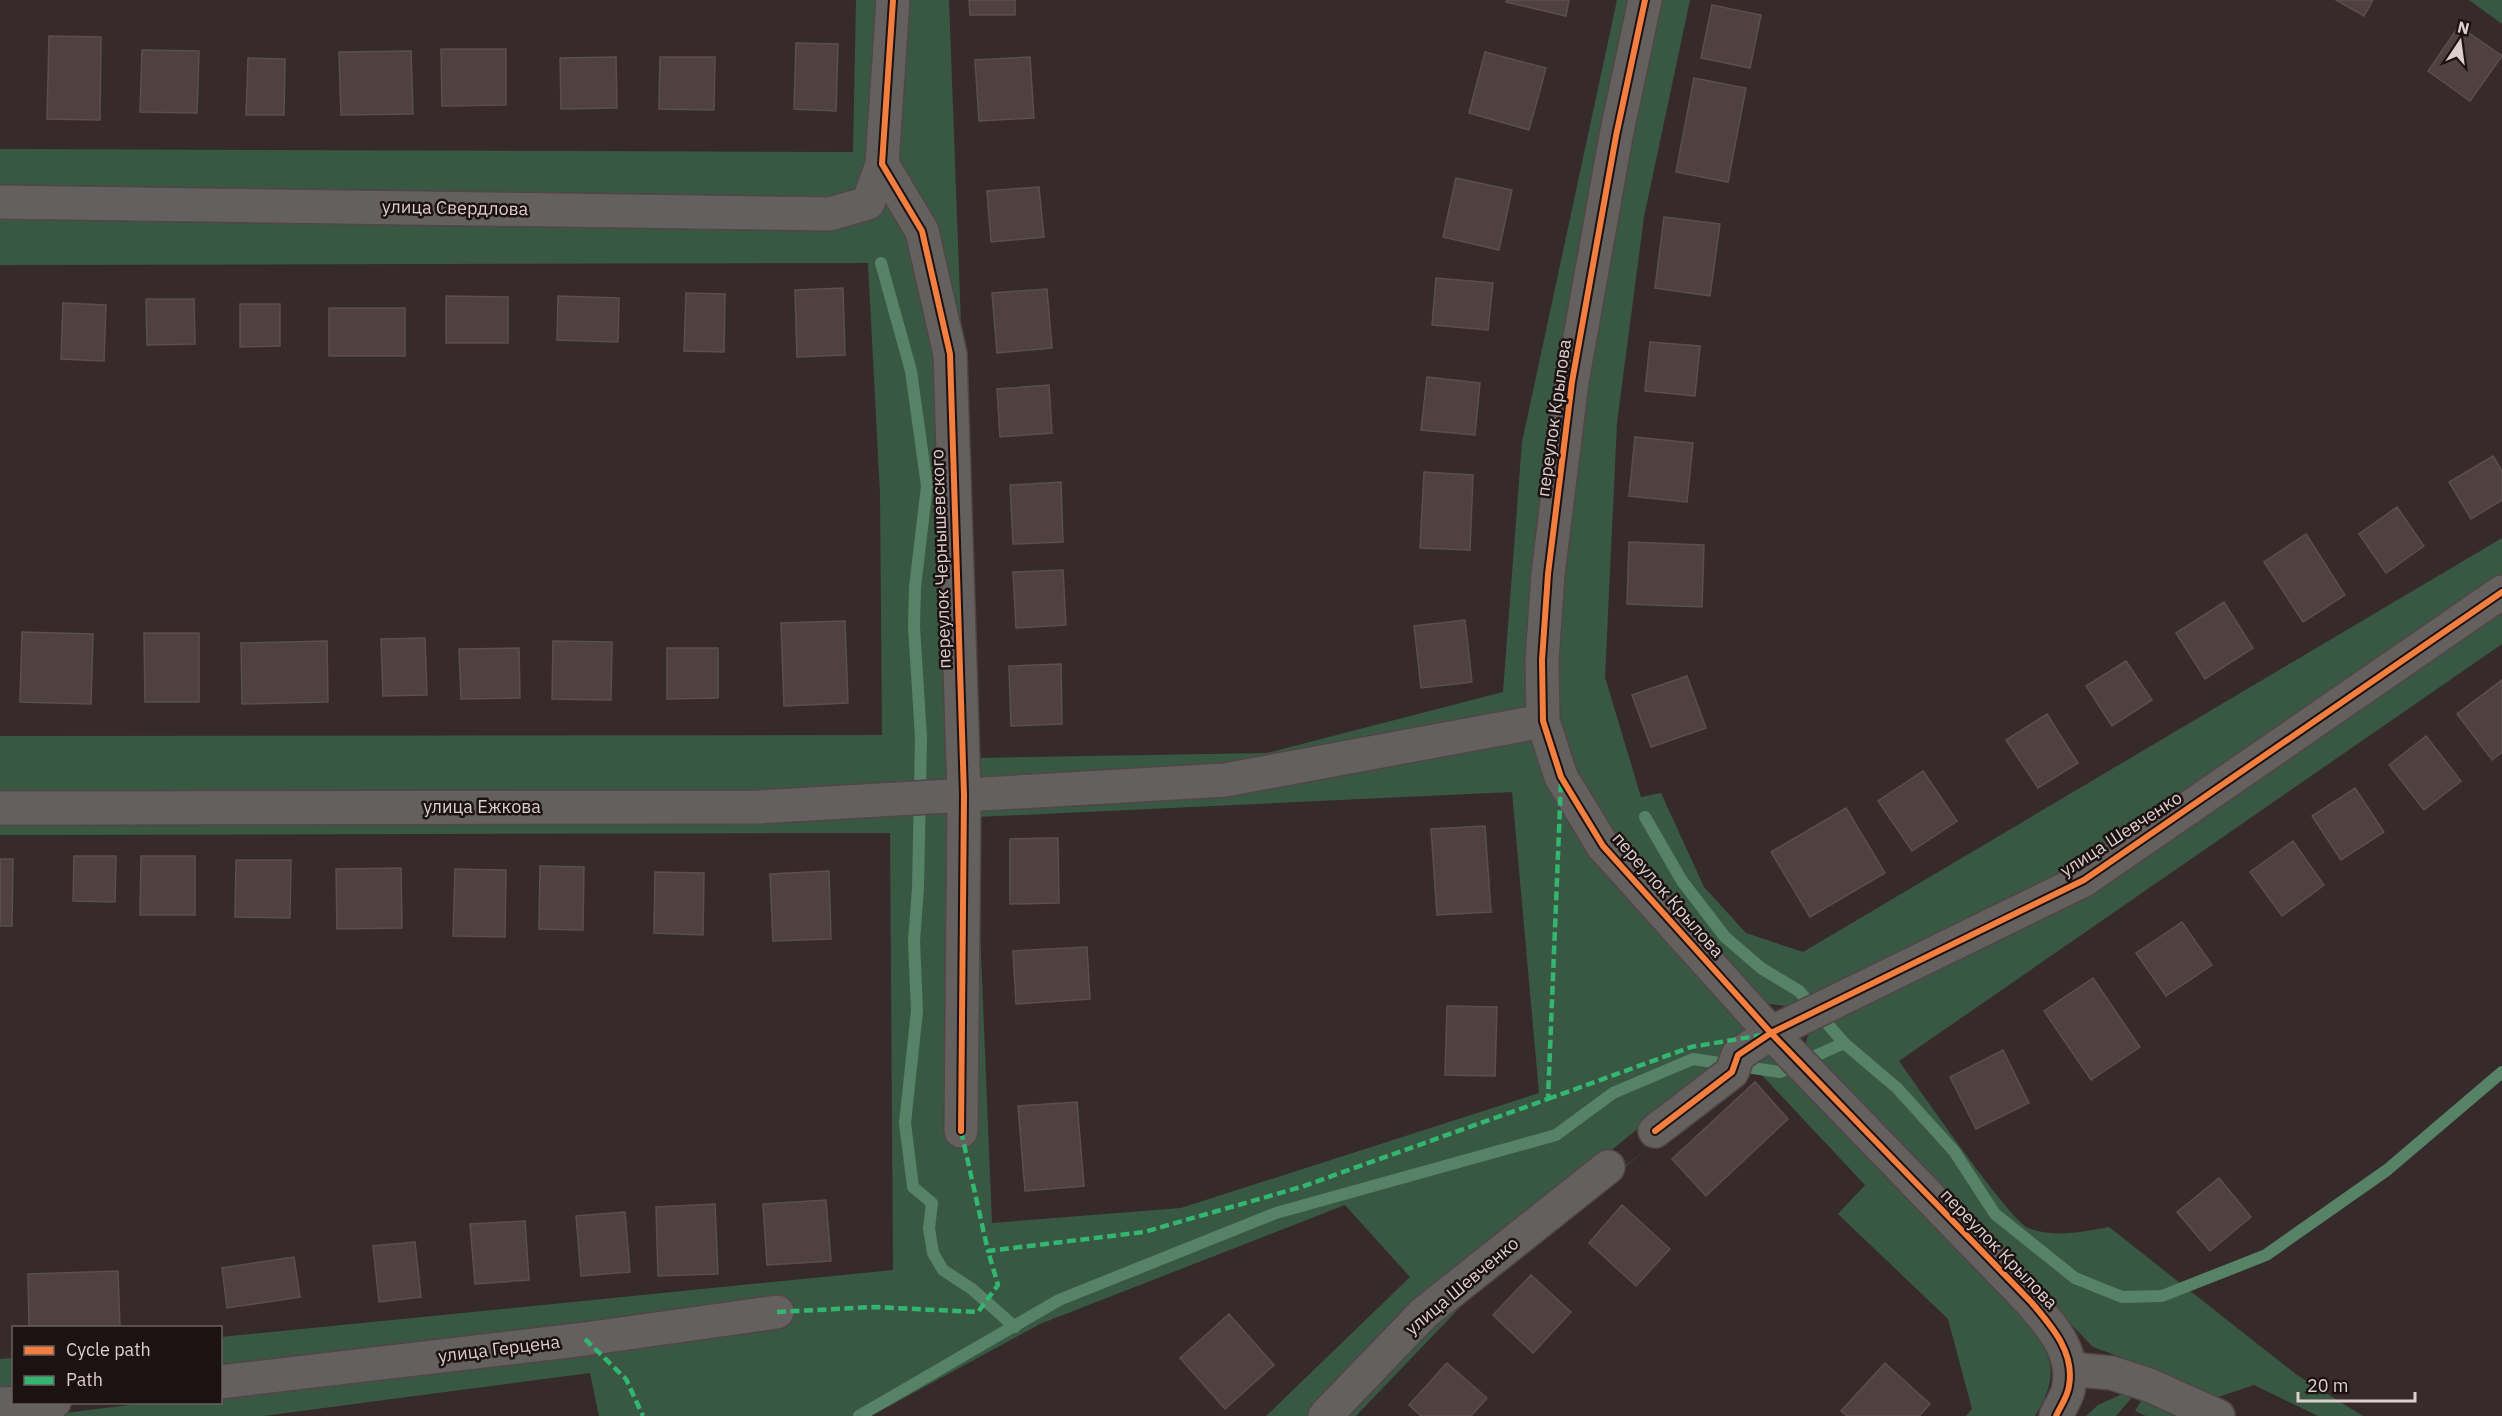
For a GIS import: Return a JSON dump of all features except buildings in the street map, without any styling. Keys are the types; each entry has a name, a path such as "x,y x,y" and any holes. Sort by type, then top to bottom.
{"street":[{"path":"882,164 892,0"},
{"name":"переулок Крылова","path":"1645,0 1616,136 1572,382 1548,574 1542,660 1543,721 1561,777 1603,846 1809,1074 2032,1303 2056,1332 2066,1353 2070,1369"},
{"name":"улица Свердлова","path":"0,202 830,214 868,202 882,164"},
{"name":"переулок Чернышевского","path":"882,164 922,231 950,354 964,795 962,1131"},
{"name":"улица Шевченко","path":"1655,1131 1732,1072 1738,1055 1779,1041 2084,880 2502,592"},
{"name":"улица Ежкова","path":"0,808 759,807 1225,780 1543,721"},
{"name":"улица Шевченко","path":"1325,1416 1424,1313 1608,1167"},
{"name":"улица Герцена","path":"222,1383 573,1340 777,1312"},
{"path":"2056,1416 2069,1388 2070,1369 2112,1373 2149,1385 2218,1416"}],"green space":[{"path":"856,0 882,0 872,160 859,191 832,202 0,189 0,149 853,152"},
{"path":"902,0 949,0 962,351 891,161"},
{"path":"1617,0 1634,0 1529,714 1222,771 975,783 976,758 1267,753 1503,692 1522,442"},
{"path":"1659,0 1690,0 1644,217 1617,423 1605,677 1641,797 1661,793 1704,887 1746,933 1803,952 2502,538 2502,577 2076,868 1808,1004 1785,1006 1762,1003 1614,840 1573,774 1554,718 1569,487 1628,139"},
{"path":"2469,0 2502,0 2502,24"},
{"path":"883,185 912,232 939,355 952,790 0,797 0,736 882,735 880,494 868,263 0,265 0,210 834,223"},
{"path":"2502,612 2502,644 1899,1061 1984,1179 2018,1220 2028,1228 2058,1233 2109,1227 2297,1375 2363,1416 2318,1416 2254,1385 2215,1398 2164,1373 2093,1347 1804,1049 1809,1032 2090,888"},
{"path":"1530,734 1747,1025 1741,1046 1422,1302 1313,1416 1266,1416 1410,1277 1345,1205 1040,1324 871,1416 599,1416 590,1373 263,1416 20,1416 48,1415 138,1404 222,1404 222,1337 893,1270 890,833 0,835 0,816 954,804 976,832 992,1223 1181,1208 1539,1093 1512,792 976,817 975,802"},
{"path":"1773,1051 2020,1312 2039,1338 2049,1361 2051,1373 2044,1400 2035,1416 1966,1416 1972,1409 1948,1319 1838,1214 1865,1185 1758,1071 1740,1071"},
{"path":"1649,1147 1468,1299 1356,1416 1339,1416 1434,1318"},
{"path":"12,1358 12,1392 0,1393 0,1359"},
{"path":"2120,1395 2134,1395 2116,1416 2086,1416 2098,1405"},
{"path":"2143,1398 2182,1416 2146,1416 2135,1411"}],"waterway":[{"path":"881,263 911,371 927,486 915,587 914,627 921,737 918,888 914,941 917,1011 905,1123 913,1187 932,1203 929,1228 933,1253 943,1270 972,1289 1015,1327"},
{"path":"1645,817 1682,881 1725,937 1761,968 1799,991 1844,1043"},
{"path":"859,1416 1059,1300 1276,1213 1556,1135 1613,1093 1693,1059 1780,1072 1844,1043 1897,1088 1954,1151 1995,1214 2075,1278 2122,1297 2162,1296 2266,1255 2387,1170 2502,1072"}],"marked path":[{"path":"961,1131 988,1251 1144,1232 1301,1187 1548,1099 1561,781"},
{"path":"1548,1099 1691,1047 1762,1035"},
{"path":"777,1312 874,1307 978,1312 998,1285 988,1251"},
{"path":"585,1339 626,1379 643,1416"}],"cycle path":[{"path":"893,0 882,164 922,231 950,354 964,795 961,1131"},
{"path":"1645,0 1616,136 1572,382 1548,574 1542,660 1543,721 1561,777 1603,846 1771,1033 2047,1321 2060,1341 2069,1362 2069,1386 2056,1416"},
{"path":"1655,1131 1732,1072 1738,1055 1771,1033 2084,880 2502,592"}]}
